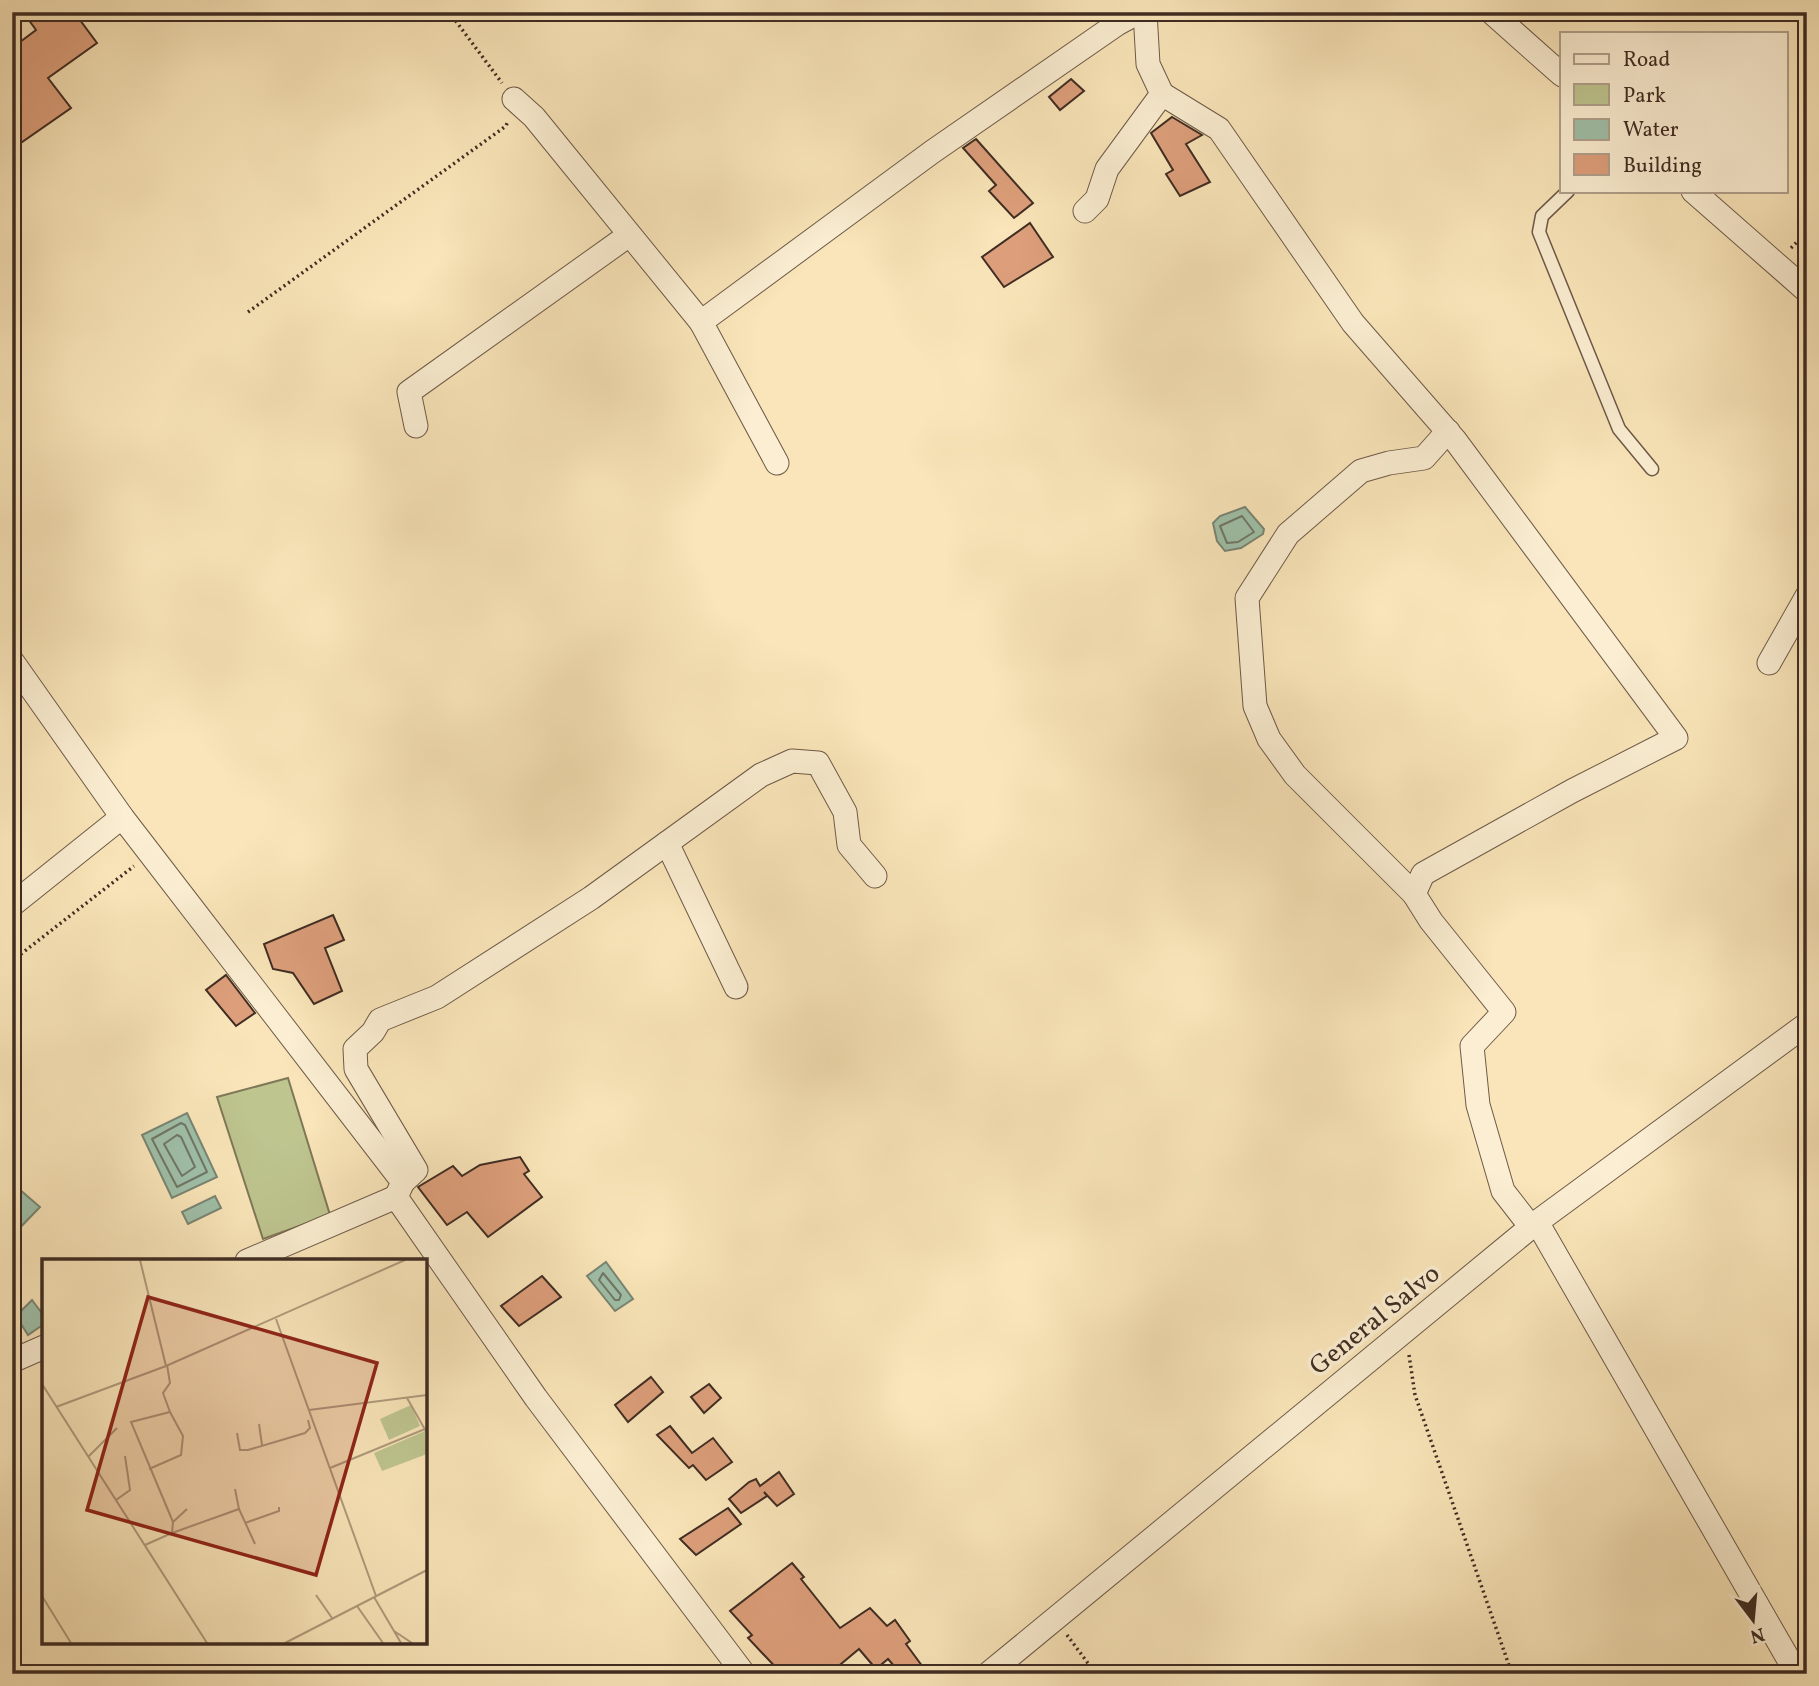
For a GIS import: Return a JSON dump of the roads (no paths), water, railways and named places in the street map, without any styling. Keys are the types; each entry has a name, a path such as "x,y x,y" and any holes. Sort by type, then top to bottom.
{"street":[{"path":"701,322 932,152 1117,24 1139,12"},
{"path":"1145,12 1148,64 1162,94 1219,129 1353,323 1448,432 1676,738 1572,791 1423,874 1414,894"},
{"path":"1491,12 1560,73"},
{"path":"1086,211 1097,199 1107,169 1132,140 1162,94"},
{"path":"514,99 534,117 701,322 778,463"},
{"path":"1694,192 1807,291"},
{"path":"416,426 409,392 629,235"},
{"path":"1448,432 1424,458 1389,463 1361,471 1288,534 1247,598 1255,706 1269,739 1295,775 1414,894 1431,921 1504,1012 1472,1046 1478,1105 1503,1191 1534,1225 1797,1674"},
{"path":"1769,663 1807,596"},
{"path":"12,661 122,817 153,852 400,1190 536,1398 744,1674"},
{"path":"251,1259 400,1190 416,1170 356,1069 355,1049 373,1032 380,1020 437,998 591,898 761,775 792,761 818,763 845,812 849,845 875,876"},
{"path":"12,905 122,817"},
{"path":"667,843 736,987"},
{"name":"General Salvo","path":"988,1674 1534,1225 1807,1024"},
{"path":"12,1361 42,1349"}],"lane":[{"path":"1567,192 1542,216 1539,232 1619,429 1652,469"}],"water":[{"path":"1245,507 1264,529 1263,534 1241,548 1225,551 1217,541 1213,523 1220,516"},
{"path":"187,1113 217,1177 172,1198 142,1135"},
{"path":"19,1189 40,1207 12,1236 12,1196"},
{"path":"215,1196 221,1208 188,1224 182,1212"},
{"path":"606,1262 633,1299 615,1311 587,1276"},
{"path":"32,1300 42,1313 42,1325 28,1335 16,1316"}]}
